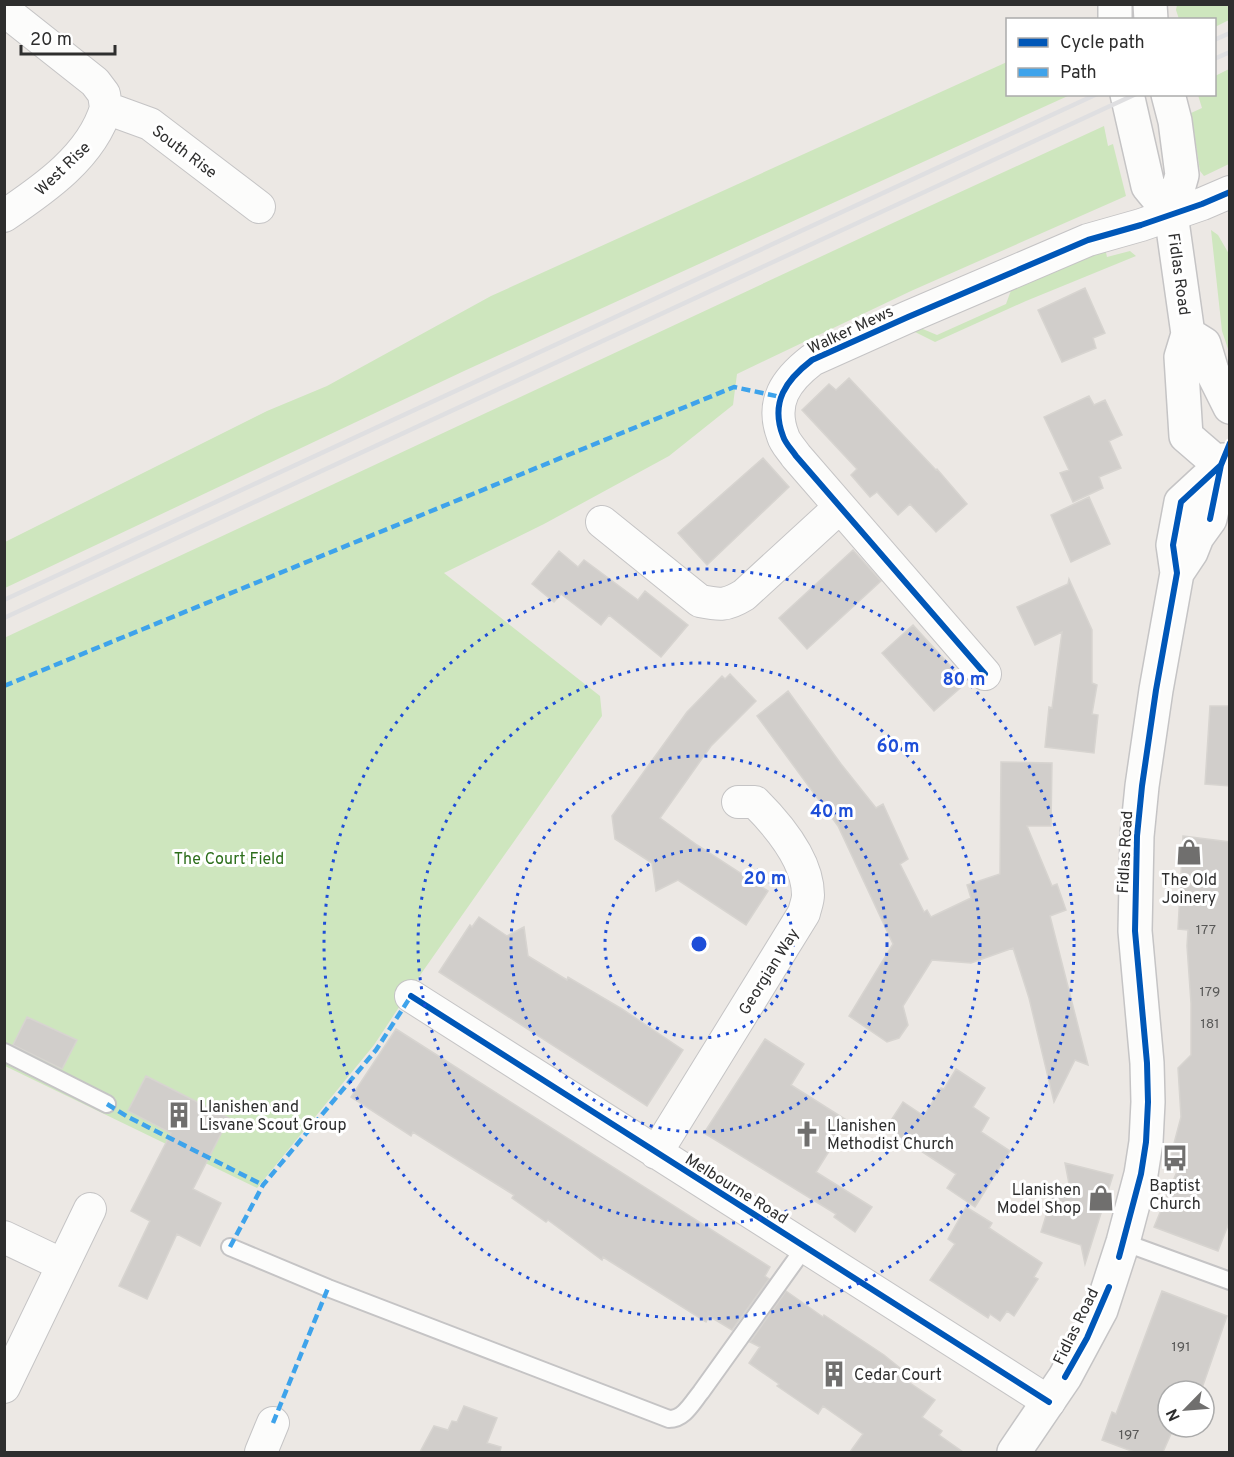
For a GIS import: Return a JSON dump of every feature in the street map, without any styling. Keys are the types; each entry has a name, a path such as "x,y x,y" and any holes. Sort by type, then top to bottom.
{"street":[{"path":"4,10 95,82 104,94 106,108"},
{"name":"Fidlas Road","path":"1127,96 1148,186 1171,214"},
{"name":"Fidlas Road","path":"1014,1452 1049,1402 1101,1310 1124,1242 1141,1174 1146,1142 1148,1102 1147,1063 1135,931 1137,836 1142,786 1177,573 1173,545 1181,502 1227,461 1186,436 1181,357 1188,334 1171,214 1182,175 1175,121 1169,96"},
{"name":"South Rise","path":"106,108 150,124 259,207"},
{"name":"West Rise","path":"4,216 47,187 60,174 92,139 101,124 106,108"},
{"name":"Walker Mews","path":"985,674 796,456 783,437 779,416 780,397 788,381 812,360 1088,240 1141,225 1230,192"},
{"name":"Fidlas Road","path":"1188,334 1204,344 1212,371 1230,407"},
{"path":"602,522 700,601 729,604 744,595 840,507"},
{"name":"Georgian Way","path":"656,1153 804,913 808,895 795,850 775,822 755,802 738,802"},
{"name":"Melbourne Road","path":"411,996 1049,1402"},
{"path":"4,1387 90,1209"},
{"path":"4,1237 63,1266"},
{"path":"261,1452 273,1423"}],"lane":[{"path":"4,1053 107,1104"},
{"path":"1124,1242 1230,1281"},
{"path":"230,1248 350,1297 669,1419 676,1419 685,1412 701,1392 805,1247"}],"green space":[{"path":"1177,5 1229,5 1229,20 1216,26 1216,18 1179,18"},
{"path":"1006,62 1006,96 1068,96 464,371 5,588 5,542 267,411 327,386 491,296"},
{"path":"1229,69 1229,164 1204,176 1200,171 1191,113 1202,108 1198,96 1216,96 1216,76"},
{"name":"The Court Field","path":"1104,126 1108,146 1113,144 1126,196 911,291 737,374 733,405 669,456 544,524 444,573 600,696 602,716 423,971 374,1045 257,1188 5,1066 4,638"},
{"path":"1211,230 1218,235 1229,254 1229,352 1222,331"},
{"path":"1105,248 1107,257 1130,251 1136,256 1026,301 935,342 911,330 918,327 937,335 1006,304 1013,285"}],"building":[{"path":"1085,288 1105,333 1093,338 1096,348 1062,362 1038,310"},
{"path":"849,378 937,469 967,504 936,532 910,504 898,515 877,492 870,497 851,475 857,469 802,410 829,384 836,390"},
{"path":"1089,396 1094,405 1105,400 1122,435 1109,441 1121,468 1099,477 1103,488 1073,502 1060,473 1069,470 1044,417"},
{"path":"763,458 789,487 707,565 678,533"},
{"path":"1089,497 1110,544 1071,562 1051,515"},
{"path":"853,550 881,581 807,649 779,618"},
{"path":"559,551 578,567 584,560 638,600 645,591 688,625 661,657 609,615 601,625 561,594 554,602 532,584"},
{"path":"1069,579 1092,630 1092,683 1097,685 1092,714 1098,715 1094,753 1045,747 1049,707 1052,708 1062,632 1035,645 1017,607 1068,584"},
{"path":"913,625 966,683 934,711 882,653"},
{"path":"730,674 756,701 711,746 660,818 768,891 746,925 678,880 656,891 652,863 615,839 612,816 687,712 722,676 725,679"},
{"path":"788,691 876,808 883,804 908,859 900,864 924,912 927,910 931,917 971,898 967,885 1000,874 1001,762 1052,763 1051,826 1027,826 1052,886 1057,884 1066,910 1050,916 1088,1065 1075,1060 1054,1102 1029,998 1013,948 971,963 932,960 903,1006 908,1025 899,1038 887,1042 849,1016 893,944 838,826 757,716"},
{"path":"1210,706 1230,706 1230,786 1205,784"},
{"path":"1183,836 1230,842 1230,1220 1218,1251 1154,1227 1178,1169 1168,1166 1181,1117 1178,1068 1191,1055 1188,930 1178,929"},
{"path":"479,917 507,936 524,927 528,956 622,1009 683,1050 647,1106 439,972 470,925 472,927"},
{"path":"27,1017 77,1040 62,1069 13,1045"},
{"path":"396,1029 770,1267 765,1276 769,1279 732,1330 709,1316 706,1322 603,1257 602,1260 548,1220 546,1222 512,1198 514,1195 413,1132 411,1136 351,1097"},
{"path":"765,1039 804,1064 791,1085 848,1121 816,1172 872,1207 855,1232 834,1217 836,1214 704,1133"},
{"path":"956,1069 985,1088 973,1107 989,1118 981,1132 1010,1151 975,1207 947,1188 956,1174 886,1128 903,1102 924,1116"},
{"path":"146,1076 229,1118 193,1189 221,1203 200,1246 177,1234 147,1299 119,1286 150,1221 131,1211 171,1133 128,1111"},
{"path":"1065,1163 1113,1175 1085,1264 1081,1245 1041,1232 1056,1183 1071,1194"},
{"path":"966,1207 992,1223 989,1228 1042,1263 1034,1277 1038,1279 1014,1316 1007,1311 1000,1321 990,1314 988,1318 930,1280 955,1244 948,1239"},
{"name":"Cedar Court","path":"786,1291 884,1355 905,1372 901,1377 935,1400 922,1417 942,1431 939,1435 963,1452 850,1452 863,1434 823,1406 818,1414 777,1386 779,1384 749,1363 760,1347 750,1342"},
{"path":"1162,1291 1227,1316 1205,1379 1156,1379 1156,1439 1169,1439 1163,1452 1134,1452 1102,1440 1112,1412 1116,1414"},
{"path":"464,1406 497,1418 487,1443 501,1447 500,1452 420,1452 434,1426 448,1430 452,1421 457,1422"}],"railway":[{"path":"1216,39 1230,33"},
{"path":"1216,58 1230,52"},
{"path":"4,600 1093,96"},
{"path":"4,618 1132,96"}],"marked path":[{"path":"4,686 734,387 781,397"},
{"path":"230,1247 263,1185 376,1050 411,996"},
{"path":"107,1104 128,1117 263,1185"},
{"path":"273,1423 328,1288"}],"cycle path":[{"path":"985,674 796,456 784,439 779,424 778,413 783,393 795,376 812,360 1088,240 1141,225 1230,192"},
{"path":"1210,519 1221,465 1230,443"},
{"path":"1119,1257 1141,1174 1146,1142 1147,1063 1135,931 1137,836 1156,690 1177,573 1173,545 1181,502 1221,465"},
{"path":"411,996 1049,1402"},
{"path":"1065,1377 1087,1338 1109,1287"}],"place":[{"name":"The Old Joinery","path":"1189,852"},
{"name":"Llanishen and Lisvane Scout Group","path":"179,1115"},
{"name":"Llanishen Methodist Church","path":"807,1134"},
{"name":"Baptist Church","path":"1175,1158"},
{"name":"Llanishen Model Shop","path":"1101,1198"},
{"name":"Cedar Court","path":"834,1374"}]}
